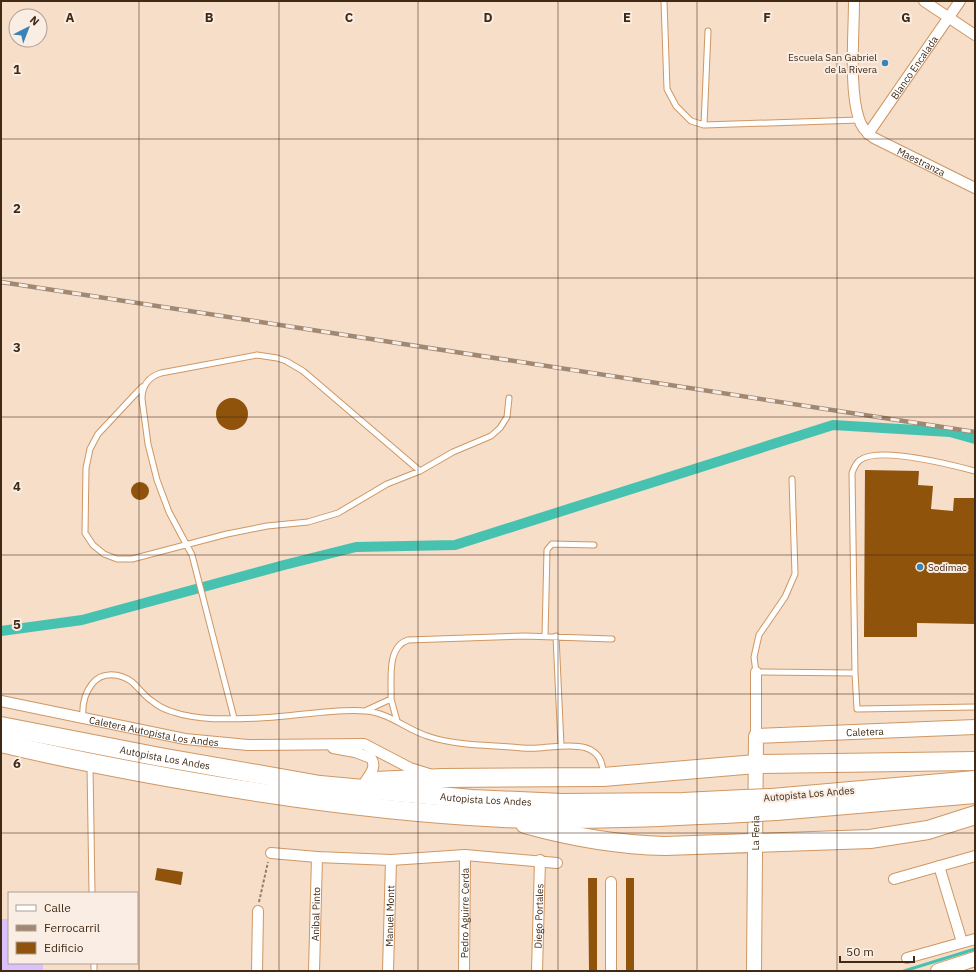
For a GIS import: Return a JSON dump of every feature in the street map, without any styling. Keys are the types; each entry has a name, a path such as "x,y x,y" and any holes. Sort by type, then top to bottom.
{"highway":[{"name":"Autopista Los Andes","path":"1,726 160,757 320,785 472,799 563,803 668,802 743,806"},
{"name":"Autopista Los Andes","path":"1,743 90,763 231,788 339,804 504,818 617,818 743,806 975,794"},
{"path":"320,785 443,778 603,777 756,764 975,761"},
{"name":"Autopista Los Andes","path":"774,805 975,780"},
{"path":"504,818 570,836 615,844 665,846 889,837 928,830 975,815"}],"main road":[{"name":"Caletera","path":"756,736 975,727"},
{"name":"La Feria","path":"754,971 756,736"},
{"path":"938,971 975,960"}],"street":[{"path":"854,1 854,89 859,120 868,134"},
{"path":"924,1 975,35"},
{"name":"Blanco Encalada","path":"868,134 960,1"},
{"name":"Maestranza","path":"868,134 975,188"},
{"name":"La Feria","path":"756,672 756,736"},
{"name":"Caletera Autopista Los Andes","path":"1,701 154,734 217,743 279,745 364,744 410,768 443,778"},
{"name":"Caletera Autopista Los Andes","path":"310,744 355,752 371,758 374,765 372,772 365,782"},
{"path":"271,853 317,857 391,860 466,855 540,860 557,863"},
{"name":"Pedro Aguirre Cerda","path":"464,971 466,855"},
{"path":"894,879 975,856"},
{"name":"Aníbal Pinto","path":"314,971 317,857"},
{"name":"Manuel Montt","path":"388,971 391,860"},
{"name":"Diego Portales","path":"537,971 540,860"},
{"path":"939,866 962,942"},
{"path":"611,971 612,882"},
{"path":"257,971 258,911"},
{"path":"907,958 975,939"}],"lane":[{"path":"664,1 667,89 676,106 691,121 704,125 859,120"},
{"path":"704,125 708,31"},
{"path":"420,471 303,371 277,358 257,355 161,373 151,377 103,427 90,449 86,468 85,533 98,550 117,559 132,559 247,529 308,522 328,517 387,484 420,471 453,452 486,438 496,432 507,417 509,398"},
{"path":"144,385 142,399 148,444 157,480 169,512 188,545 195,564 234,718"},
{"path":"975,471 940,462 909,457 870,456 861,460 855,465 852,473 855,673 857,709 975,707"},
{"path":"792,479 795,574 785,597 759,635 754,657 756,672 855,673"},
{"path":"545,636 548,546 552,544 594,545"},
{"path":"397,720 391,699 394,653 399,645 405,641 545,636 612,639"},
{"path":"556,636 561,746"},
{"path":"83,718 83,702 89,688 99,677 114,675 131,682 152,702 183,715 234,718 272,718 366,711 397,720 417,732 440,740 515,748 578,745 592,751 599,760 603,777"},
{"path":"366,711 391,699"},
{"path":"90,763 92,892"}],"path":[{"path":"258,911 271,853"}],"shaded area":[{"path":"1,919 8,919 8,964 43,964 43,971 1,971"}],"building":[{"path":"232,398 243,403 248,414 243,425 232,430 221,425 216,414 221,403"},
{"name":"Sodimac","path":"865,470 919,471 918,485 933,486 931,509 953,511 954,498 975,498 975,624 917,623 917,637 864,637"},
{"path":"140,482 146,485 149,491 146,497 140,500 134,497 131,491 134,485"},
{"path":"157,868 183,872 181,885 155,880"},
{"path":"588,878 597,878 597,971 589,971"},
{"path":"626,878 634,878 634,971 626,971"}],"waterway":[{"path":"1,631 82,620 356,547 455,545 833,425 950,432 975,439"},
{"path":"904,971 975,949"}],"railway":[{"path":"1,282 975,432"}],"place":[{"name":"Escuela San Gabriel de la Rivera","path":"885,63"},
{"name":"Sodimac","path":"920,567"}]}
